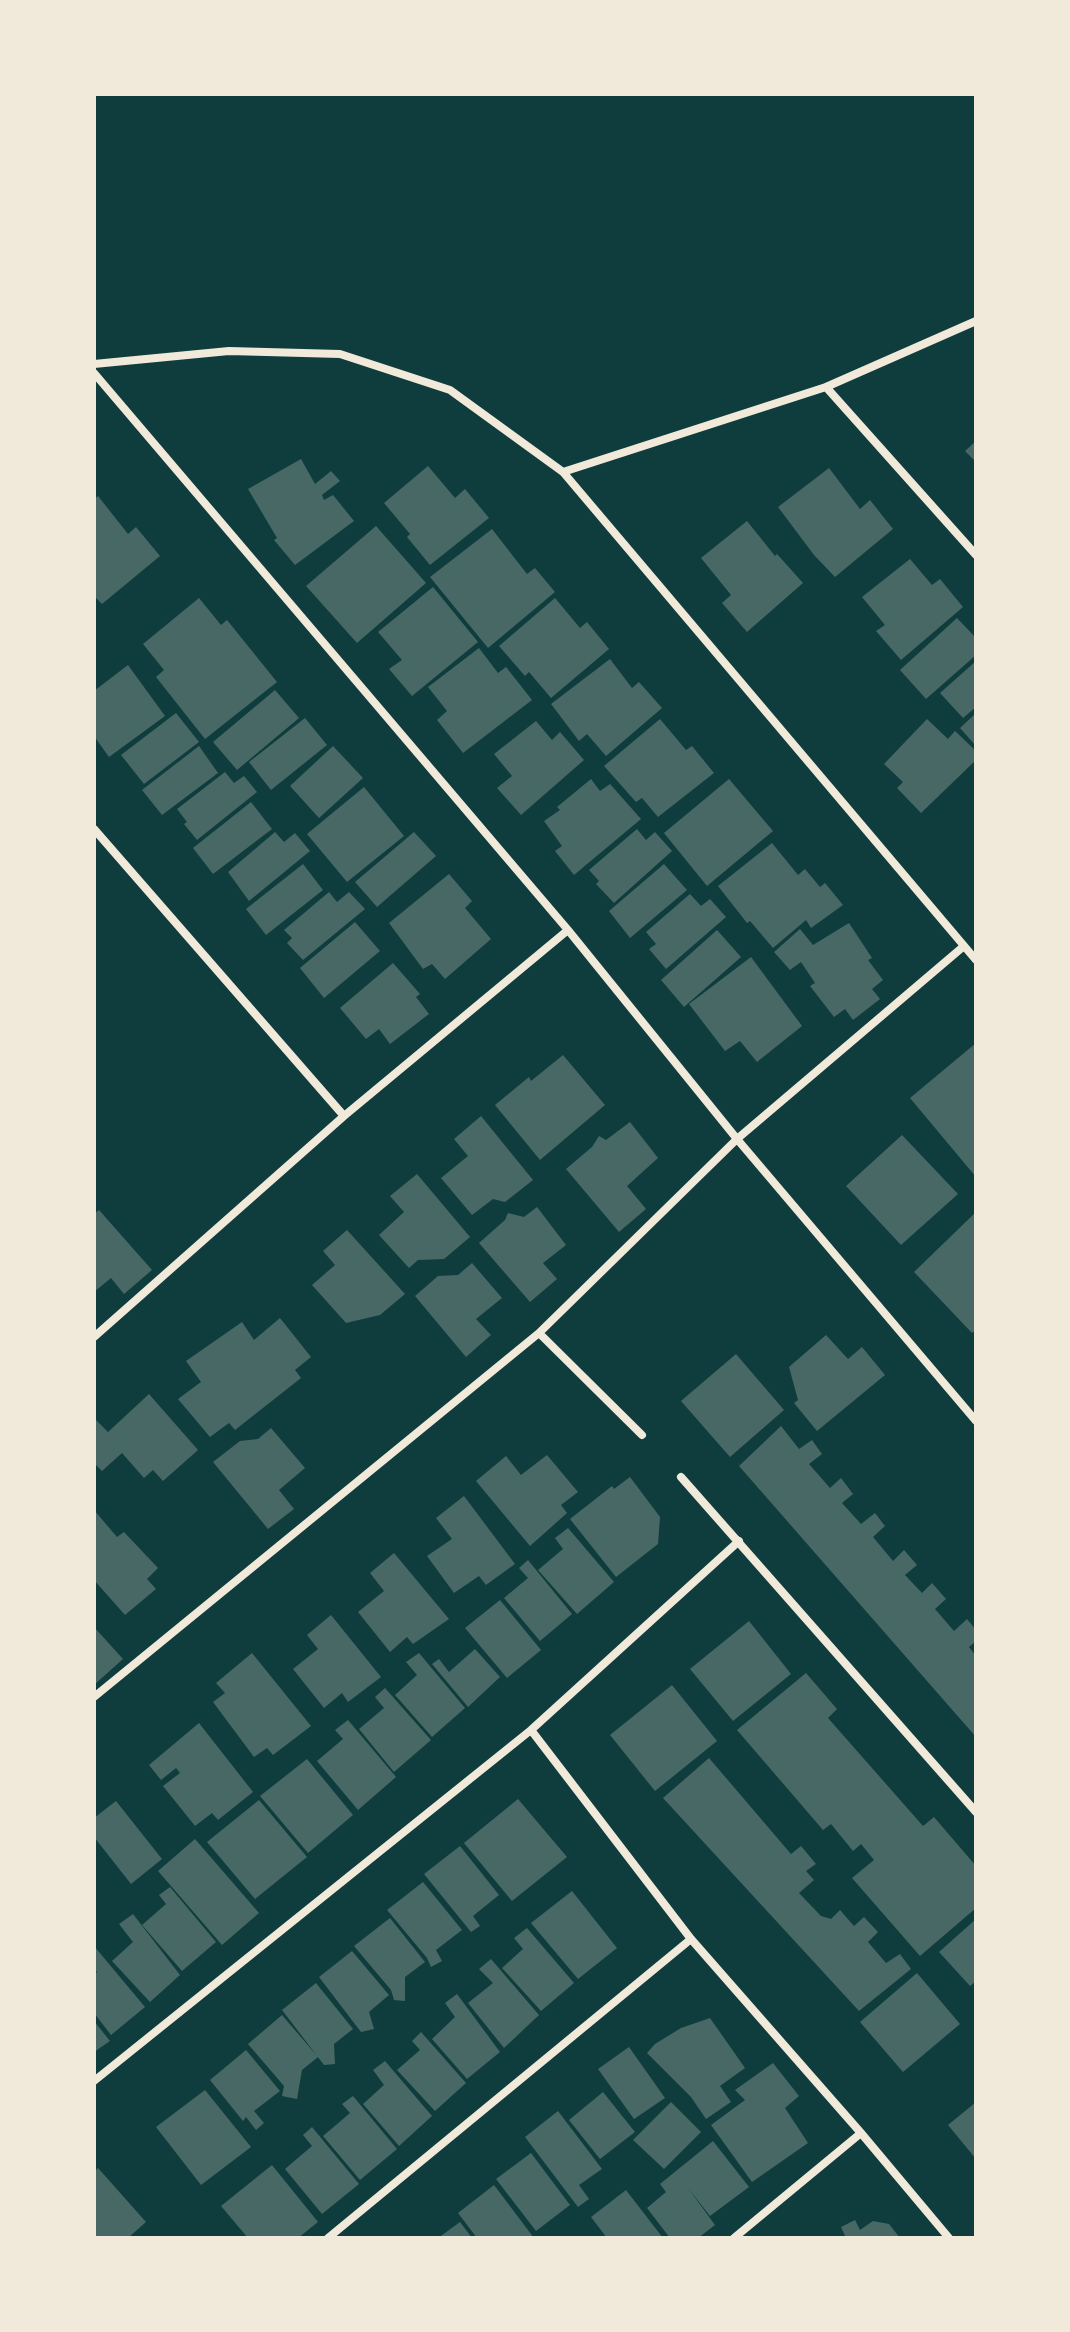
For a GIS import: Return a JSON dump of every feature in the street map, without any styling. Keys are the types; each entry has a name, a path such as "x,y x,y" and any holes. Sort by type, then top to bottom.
{"street":[{"path":"563,472 826,387 976,321"},
{"path":"94,364 229,351 340,354 450,390 563,472 976,960"},
{"path":"94,373 568,930 737,1139 976,1421"},
{"path":"826,387 976,555"},
{"path":"94,829 344,1116"},
{"path":"94,1337 344,1116 568,930"},
{"path":"94,1697 539,1333 737,1139 964,946"},
{"path":"539,1333 642,1435"},
{"path":"681,1477 976,1812"},
{"path":"94,2081 531,1730 739,1541"},
{"path":"531,1730 691,1939 949,2238"},
{"path":"328,2238 691,1939"},
{"path":"734,2238 861,2133"}],"building":[{"path":"976,441 976,462 965,451"},
{"path":"301,459 315,484 331,471 340,481 322,495 324,500 333,495 354,521 295,565 274,540 277,538 248,489"},
{"path":"428,466 455,498 465,489 489,518 430,565 407,537 410,534 384,503"},
{"path":"829,468 860,509 870,500 893,529 835,577 778,507"},
{"path":"98,496 128,534 136,527 160,556 102,604 94,596 94,499"},
{"path":"747,521 775,556 777,554 803,583 747,632 722,603 731,595 701,558"},
{"path":"376,526 426,583 357,643 306,586"},
{"path":"492,529 527,574 535,568 555,592 488,648 430,577"},
{"path":"910,559 932,585 940,579 963,607 901,660 876,631 885,625 862,597"},
{"path":"433,587 478,642 412,696 389,669 402,660 378,632"},
{"path":"199,598 221,625 227,620 277,682 205,739 156,677 164,670 143,644"},
{"path":"555,598 580,628 587,622 609,649 551,698 529,672 525,676 499,646"},
{"path":"957,618 976,638 976,655 926,699 900,670"},
{"path":"479,648 498,673 506,667 532,700 463,753 437,720 447,711 428,687"},
{"path":"610,659 632,688 639,682 662,708 606,756 587,734 579,741 551,704"},
{"path":"976,661 976,707 963,718 940,693"},
{"path":"128,665 165,716 109,757 94,736 94,691"},
{"path":"275,690 299,718 237,770 213,742"},
{"path":"176,713 199,742 144,784 121,755"},
{"path":"976,713 976,746 960,728"},
{"path":"305,718 327,745 271,790 249,762"},
{"path":"660,719 686,750 692,746 714,773 658,817 642,798 636,802 604,766"},
{"path":"927,719 948,739 955,731 976,751 976,760 921,813 897,788 903,782 884,764"},
{"path":"536,721 552,740 560,732 584,760 521,815 497,788 512,776 494,754"},
{"path":"199,746 218,773 162,815 142,790"},
{"path":"333,746 363,778 319,818 290,786"},
{"path":"225,772 234,783 244,776 257,792 197,840 177,809"},
{"path":"591,779 600,791 610,784 641,819 574,875 555,851 562,846 544,821 560,810 557,807"},
{"path":"729,779 773,831 707,886 664,833"},
{"path":"364,787 404,836 347,882 307,834"},
{"path":"251,802 272,829 213,874 193,848"},
{"path":"637,829 646,840 655,832 672,851 614,903 596,884 599,881 589,870"},
{"path":"275,832 284,842 295,833 310,851 249,901 228,872"},
{"path":"414,832 436,856 377,907 355,882"},
{"path":"772,843 798,875 805,869 820,887 825,883 843,905 811,928 806,920 773,948 750,921 747,923 718,886"},
{"path":"303,864 323,890 266,935 246,909"},
{"path":"664,864 687,890 630,938 609,911"},
{"path":"449,874 472,901 465,908 491,939 445,979 432,964 423,969 389,923"},
{"path":"329,892 337,902 349,892 365,909 303,960 287,943 292,938 284,930"},
{"path":"690,894 701,906 710,899 726,917 666,969 649,949 656,944 646,932"},
{"path":"355,922 380,951 324,998 300,968"},
{"path":"849,923 872,958 868,960 883,980 872,989 880,999 853,1020 845,1009 834,1017 810,986 815,983 801,962 790,970 774,952 800,929 813,945"},
{"path":"717,930 741,957 684,1007 661,980"},
{"path":"751,957 802,1026 757,1062 740,1041 725,1051 689,1004"},
{"path":"393,963 420,994 416,997 429,1014 390,1044 379,1029 366,1039 340,1008"},
{"path":"976,1043 976,1177 910,1098"},
{"path":"563,1055 605,1105 540,1160 495,1105 529,1077 531,1081"},
{"path":"481,1116 533,1180 505,1202 493,1199 472,1215 441,1178 468,1156 454,1139"},
{"path":"630,1122 658,1158 627,1186 646,1209 619,1232 566,1169 592,1147 599,1136 606,1140"},
{"path":"902,1135 958,1194 901,1245 846,1186"},
{"path":"417,1174 470,1237 444,1259 418,1260 409,1268 379,1235 404,1212 390,1196"},
{"path":"537,1207 566,1245 543,1263 557,1279 530,1302 479,1243 505,1220 508,1213 524,1217"},
{"path":"99,1210 152,1270 124,1294 111,1278 94,1292 94,1214"},
{"path":"976,1212 976,1330 972,1333 914,1272"},
{"path":"347,1230 405,1294 380,1315 346,1323 312,1285 335,1265 323,1251"},
{"path":"472,1263 502,1298 476,1319 491,1335 466,1357 415,1296 438,1276 458,1275"},
{"path":"280,1318 311,1357 295,1370 301,1378 235,1430 229,1423 210,1437 178,1399 201,1382 186,1361 242,1322 254,1340"},
{"path":"826,1335 848,1359 862,1347 885,1375 817,1431 794,1403 798,1400 789,1367"},
{"path":"736,1354 784,1410 730,1457 681,1401"},
{"path":"149,1394 198,1450 163,1481 153,1470 144,1478 122,1453 102,1471 94,1463 94,1418 108,1432"},
{"path":"781,1426 799,1449 812,1440 822,1454 809,1464 830,1488 841,1478 853,1494 842,1503 861,1524 875,1513 885,1526 873,1537 893,1561 904,1550 917,1565 905,1575 922,1593 932,1583 946,1599 935,1609 954,1631 967,1619 976,1630 976,1641 969,1647 976,1656 976,1737 739,1466"},
{"path":"271,1428 305,1468 279,1490 294,1509 268,1529 213,1462 240,1441 258,1439"},
{"path":"547,1455 578,1492 561,1505 567,1513 530,1546 476,1481 506,1456 521,1475"},
{"path":"630,1477 660,1517 658,1544 616,1577 570,1519 612,1486 614,1489"},
{"path":"464,1496 515,1564 486,1585 479,1576 454,1593 427,1556 452,1539 436,1518"},
{"path":"94,1510 117,1537 124,1532 158,1568 147,1579 156,1589 125,1615 94,1580"},
{"path":"568,1528 614,1582 577,1614 538,1570 563,1549 555,1538"},
{"path":"394,1553 449,1619 413,1644 407,1637 390,1652 358,1612 384,1591 370,1573"},
{"path":"528,1560 572,1614 540,1641 504,1598 528,1578 519,1568"},
{"path":"500,1600 541,1650 507,1678 465,1628"},
{"path":"331,1615 381,1677 348,1702 342,1693 324,1708 293,1669 318,1649 307,1635"},
{"path":"749,1621 791,1674 733,1721 690,1669"},
{"path":"94,1627 123,1659 94,1685"},
{"path":"475,1649 500,1677 468,1707 432,1664 439,1659 449,1672"},
{"path":"252,1653 311,1726 273,1755 267,1748 254,1757 213,1702 225,1693 216,1683"},
{"path":"419,1653 465,1708 432,1737 395,1695 417,1675 406,1662"},
{"path":"806,1673 837,1709 828,1718 923,1826 934,1817 976,1866 976,1908 920,1956 852,1878 874,1860 861,1844 853,1851 831,1824 823,1830 737,1730"},
{"path":"672,1685 717,1741 655,1791 610,1735"},
{"path":"385,1688 431,1740 394,1772 359,1729 384,1708 375,1697"},
{"path":"348,1720 396,1777 358,1810 317,1761 343,1739 335,1730"},
{"path":"199,1723 253,1792 218,1820 212,1813 195,1826 163,1786 180,1773 176,1768 161,1780 149,1765"},
{"path":"709,1758 791,1854 801,1846 816,1864 806,1871 814,1880 799,1893 821,1916 831,1919 840,1910 854,1926 864,1917 878,1932 868,1942 886,1963 900,1954 911,1969 859,2011 663,1798"},
{"path":"307,1759 353,1815 308,1853 260,1796"},
{"path":"518,1799 567,1857 512,1901 464,1843"},
{"path":"259,1800 307,1857 255,1899 207,1842"},
{"path":"116,1801 162,1859 131,1884 94,1837 94,1818"},
{"path":"195,1839 259,1913 222,1945 158,1871"},
{"path":"460,1846 499,1895 473,1916 480,1926 471,1932 424,1874"},
{"path":"423,1882 462,1930 436,1950 442,1961 431,1967 387,1910"},
{"path":"170,1887 216,1942 182,1971 142,1925 166,1904 159,1895"},
{"path":"572,1891 617,1948 578,1979 531,1923"},
{"path":"133,1914 180,1975 150,2002 112,1961 133,1942 119,1924"},
{"path":"390,1918 425,1962 405,1977 405,2001 394,2000 391,1990 354,1946"},
{"path":"976,1919 976,1981 970,1986 939,1952"},
{"path":"527,1928 574,1983 541,2011 502,1968 523,1949 514,1938"},
{"path":"94,1946 145,2007 111,2035 94,2013 94,1975 97,1972 94,1968"},
{"path":"352,1951 389,1995 369,2012 374,2029 361,2032 319,1977"},
{"path":"491,1959 539,2015 504,2048 468,2003 493,1983 479,1969"},
{"path":"917,1973 960,2024 903,2072 860,2022"},
{"path":"316,1983 353,2029 334,2044 335,2064 324,2065 282,2010"},
{"path":"457,1994 500,2052 467,2079 432,2039 455,2017 445,2003"},
{"path":"282,2015 318,2057 302,2070 297,2099 282,2096 284,2086 248,2044"},
{"path":"710,2018 745,2068 720,2086 731,2102 706,2119 691,2097 647,2053 655,2044 681,2028"},
{"path":"94,2021 110,2041 94,2052"},
{"path":"421,2032 466,2083 435,2111 397,2070 420,2050 412,2041"},
{"path":"629,2047 665,2098 634,2119 598,2069"},
{"path":"246,2050 280,2091 254,2111 264,2123 256,2130 246,2117 243,2121 210,2080"},
{"path":"385,2061 432,2116 399,2146 363,2104 384,2085 373,2070"},
{"path":"773,2063 799,2096 785,2108 808,2143 752,2182 711,2125 745,2100 735,2090"},
{"path":"205,2090 251,2147 201,2185 156,2127"},
{"path":"603,2092 635,2132 600,2159 569,2120"},
{"path":"353,2096 397,2149 360,2180 323,2136 350,2113 342,2104"},
{"path":"671,2102 701,2132 664,2169 633,2140"},
{"path":"976,2102 976,2159 948,2125"},
{"path":"558,2111 602,2169 579,2185 589,2199 578,2207 525,2137"},
{"path":"312,2127 359,2184 322,2214 285,2169 312,2146 303,2135"},
{"path":"713,2141 749,2187 710,2216 688,2188 715,2225 698,2238 670,2238 647,2208 666,2192 660,2184"},
{"path":"531,2153 570,2205 536,2231 496,2179"},
{"path":"272,2165 318,2222 298,2238 248,2238 221,2206"},
{"path":"98,2168 146,2222 128,2238 94,2238 94,2172"},
{"path":"494,2185 534,2238 477,2238 458,2213"},
{"path":"626,2190 663,2238 607,2238 591,2217"},
{"path":"855,2220 860,2230 873,2221 889,2224 900,2238 846,2238 841,2227"},
{"path":"460,2222 472,2238 438,2238"}]}
